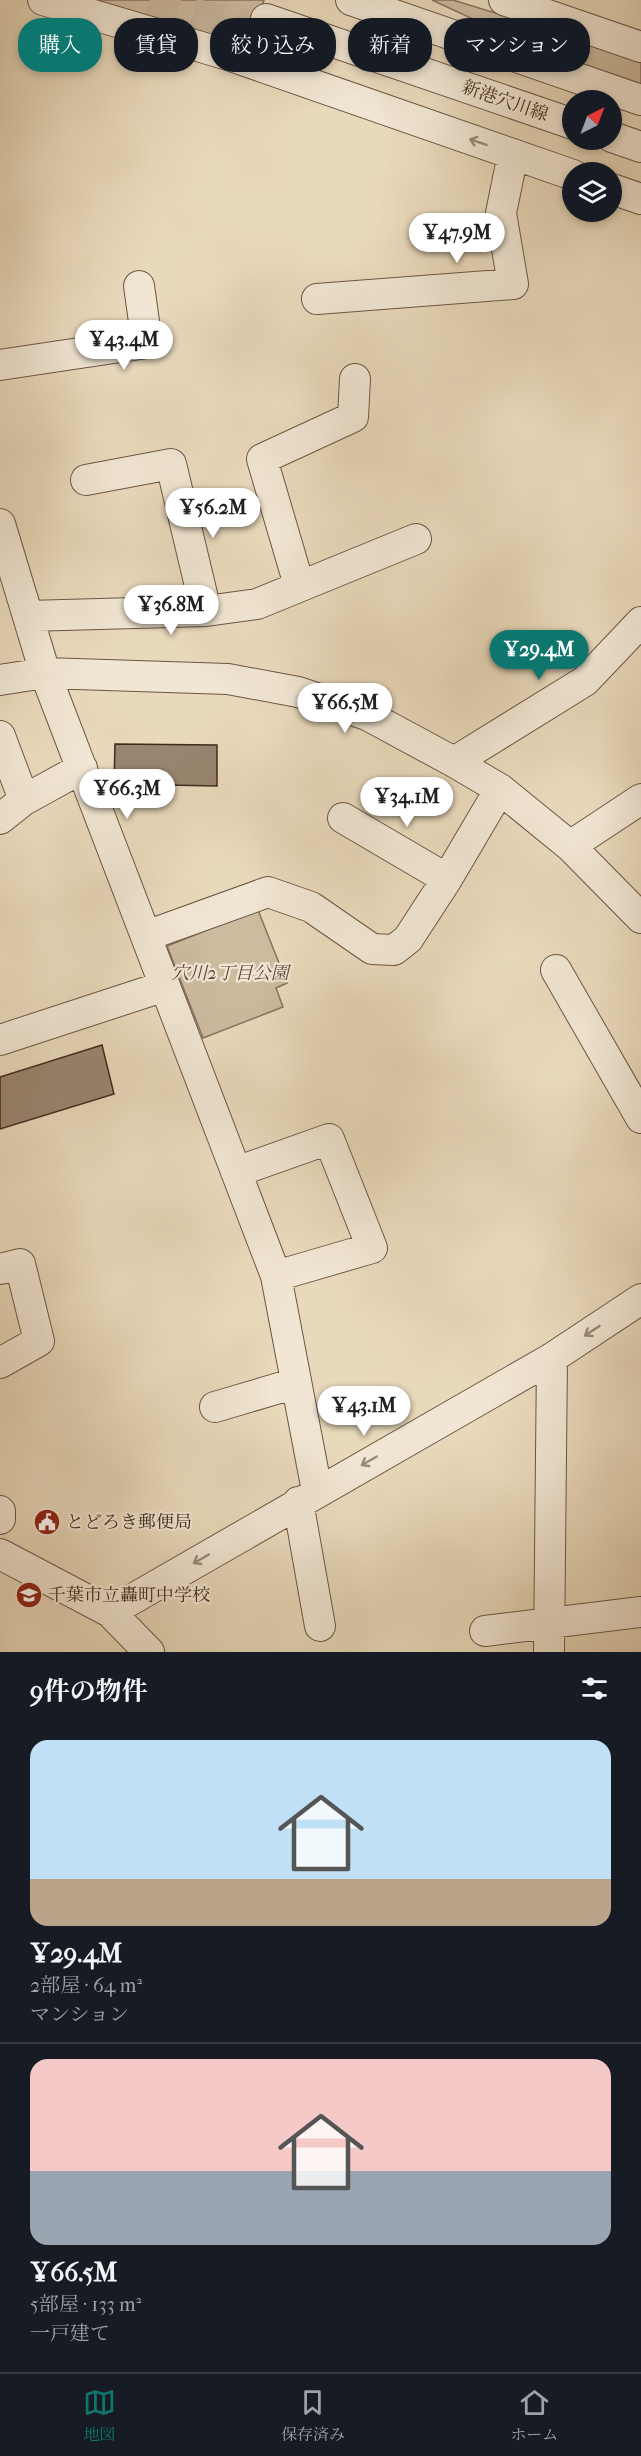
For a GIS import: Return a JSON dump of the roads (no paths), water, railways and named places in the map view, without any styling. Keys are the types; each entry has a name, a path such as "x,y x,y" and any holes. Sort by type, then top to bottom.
{"street":[{"path":"43,0 228,55 562,172"},
{"path":"351,0 444,32"},
{"path":"397,0 444,26"},
{"path":"504,0 641,47"},
{"name":"新港穴川線","path":"336,43 562,120"},
{"path":"559,72 641,100"},
{"path":"622,140 641,147"},
{"path":"316,299 513,284 501,213 513,154"},
{"path":"622,192 641,199"},
{"path":"0,365 147,343 139,285"},
{"path":"299,585 262,459 353,417 355,379"},
{"path":"86,480 171,464 206,611"},
{"path":"0,524 45,673 276,1276 296,1383 320,1626"},
{"path":"28,616 206,611 257,604 416,539"},
{"path":"454,762 585,681 636,635"},
{"path":"0,680 45,673 228,679 298,692 367,716 500,789 570,846 641,918"},
{"path":"0,736 24,800"},
{"path":"0,819 24,800 81,768"},
{"path":"146,936 268,892 310,907 372,949 394,950 408,939 447,879 500,789"},
{"path":"570,846 641,799"},
{"path":"343,818 447,879"},
{"path":"556,970 641,1118"},
{"path":"0,1040 165,986"},
{"path":"236,1172 329,1139 372,1248 276,1276"},
{"path":"0,1269 20,1264 39,1341 0,1363"},
{"path":"110,1612 307,1496 552,1358 641,1299"},
{"path":"549,1637 552,1358"},
{"path":"215,1407 296,1383"},
{"path":"0,1511 0,1519"},
{"path":"0,1554 110,1612 149,1652"},
{"path":"484,1631 549,1637 641,1612"}],"tunnel":[{"path":"150,0 215,18"}],"place":[{"name":"とどろき郵便局","path":"47,1522"},
{"name":"千葉市立轟町中学校","path":"29,1595"}],"park label":[{"name":"穴川2丁目公園","path":"230,973"}]}
